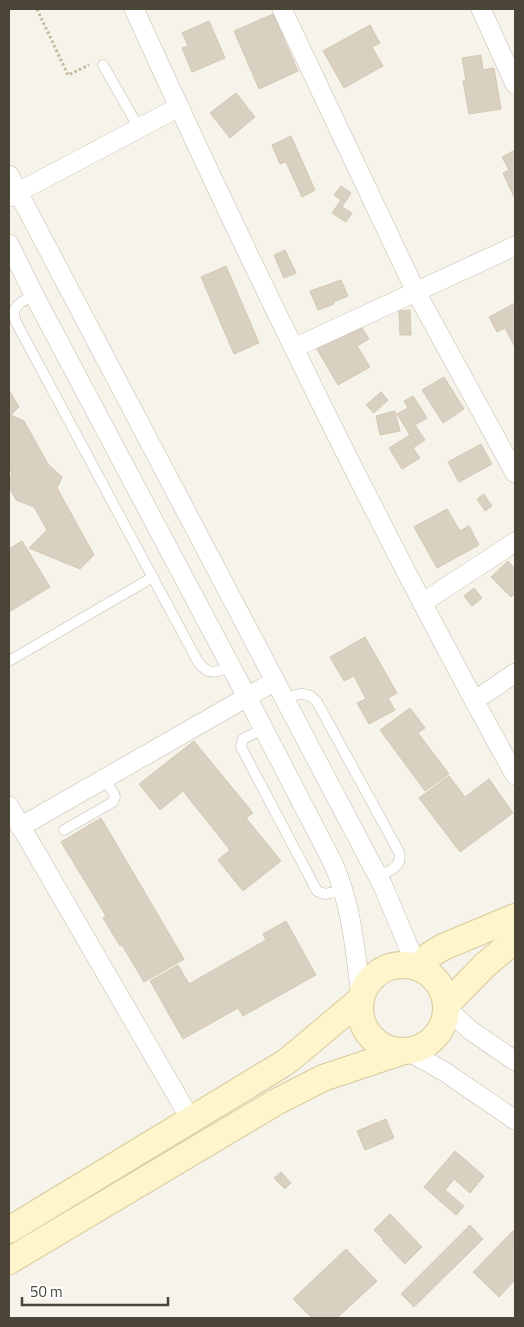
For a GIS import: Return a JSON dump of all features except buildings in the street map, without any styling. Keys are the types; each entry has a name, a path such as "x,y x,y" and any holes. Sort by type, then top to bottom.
{"main road":[{"path":"417,967 430,955 443,947 515,917"},
{"path":"446,1006 485,965 515,940"},
{"path":"9,1261 284,1098 323,1078 420,1048 431,1041 440,1032 445,1020 446,1006 444,993 437,982 428,974 417,967 403,965 390,967 377,973 367,983 361,998 360,1013 363,1025 378,1044 389,1050 405,1052"},
{"path":"9,1230 286,1062 361,998"}],"street":[{"path":"134,9 294,348 422,603 515,775"},
{"path":"282,9 416,292 515,473"},
{"path":"481,9 515,84"},
{"path":"13,194 179,107"},
{"path":"9,175 13,194 275,681 389,898 417,967"},
{"path":"9,244 333,863 344,890 350,913 361,998"},
{"path":"294,348 515,246"},
{"path":"422,603 515,542"},
{"path":"474,701 515,673"},
{"path":"20,827 275,681"},
{"path":"9,806 191,1120"},
{"path":"446,1006 470,1030 515,1061"},
{"path":"405,1052 445,1072 515,1120"}],"lane":[{"path":"103,65 139,128"},
{"path":"34,294 16,306 12,312 17,324 202,667 206,670 218,672 230,665"},
{"path":"9,661 153,577"},
{"path":"284,699 303,693 313,697 317,702 399,852 399,864 378,877"},
{"path":"263,729 243,739 242,749 317,891 325,894 344,890"},
{"path":"64,830 113,802 114,794 104,779"}],"path":[{"path":"37,9 68,75 100,60 103,65"}]}
